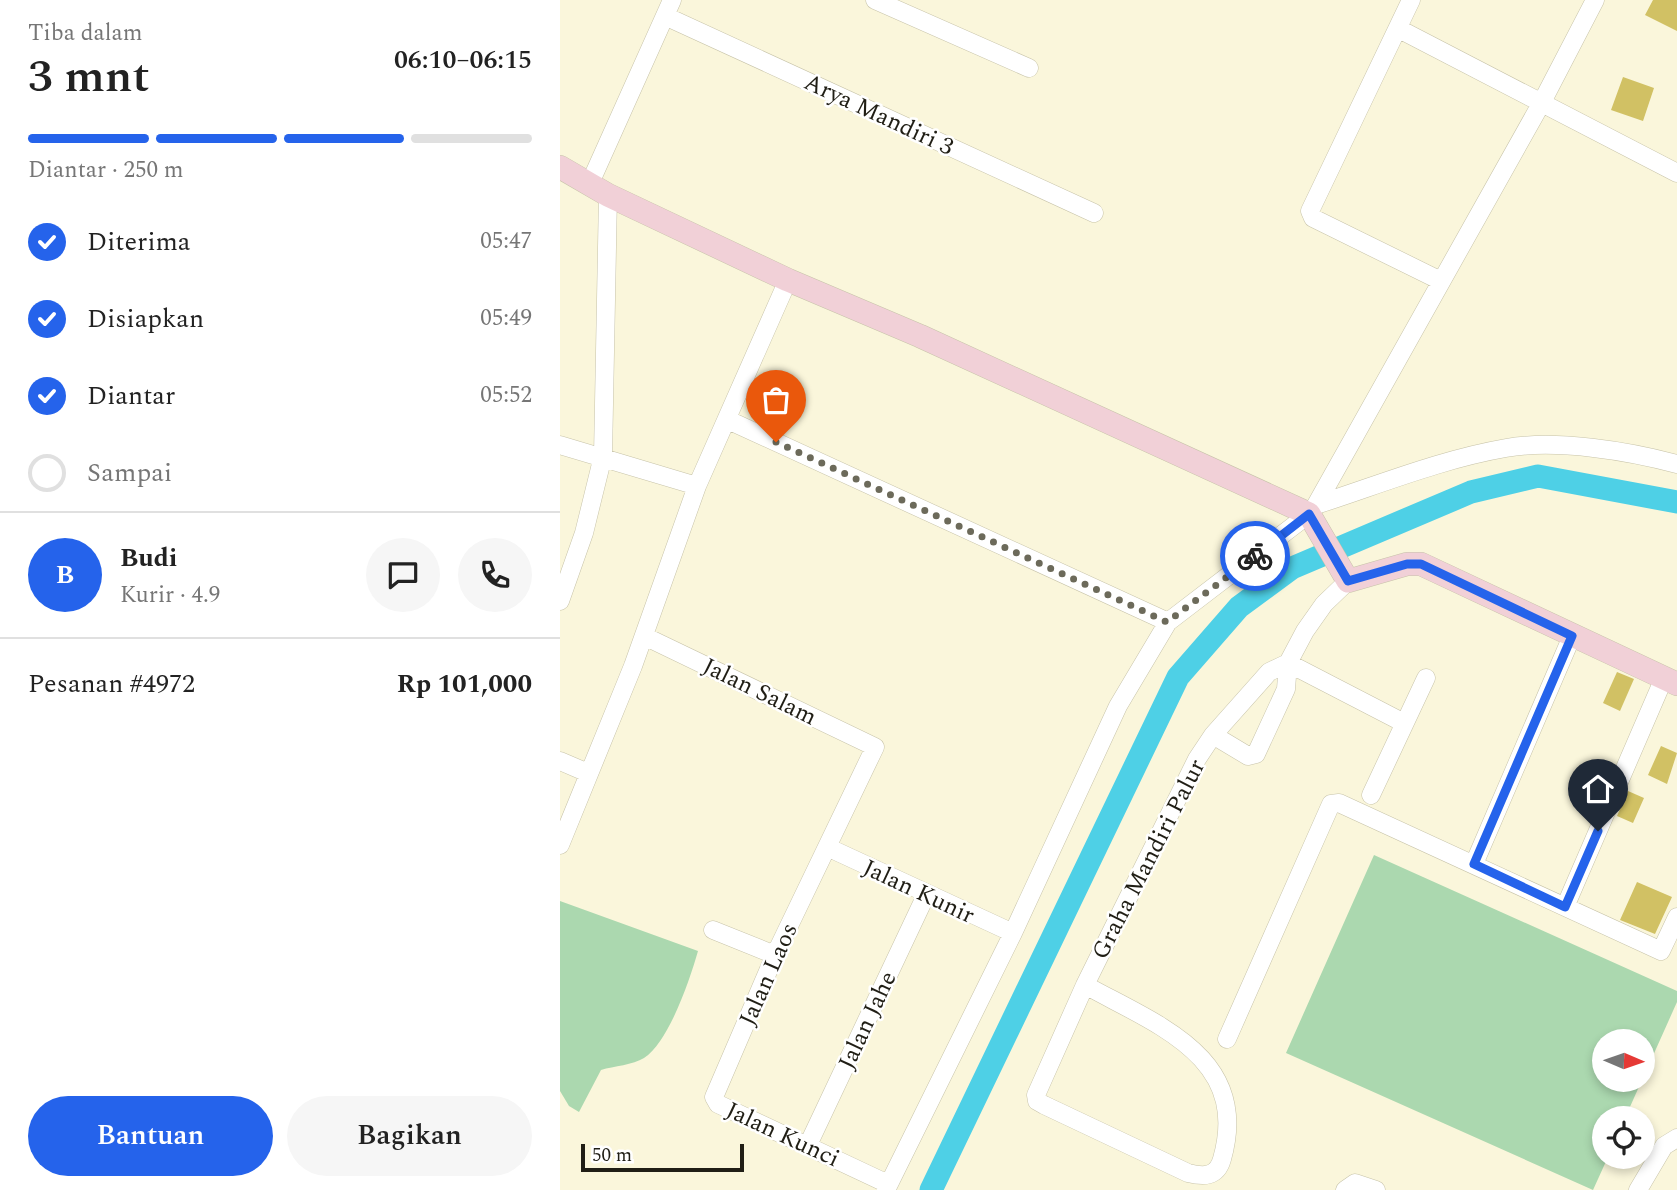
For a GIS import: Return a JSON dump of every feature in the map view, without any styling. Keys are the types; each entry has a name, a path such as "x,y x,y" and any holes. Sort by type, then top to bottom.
{"street":[{"path":"875,0 1029,68"},
{"path":"1411,0 1310,211 1313,218 1441,281"},
{"path":"1313,514 1542,102 1595,0"},
{"path":"560,601 584,533 603,456 599,189 669,4"},
{"name":"Arya Mandiri 3","path":"669,4 1094,213"},
{"path":"1399,29 1677,173"},
{"path":"560,167 599,189 788,279 1313,514 1345,576 1407,564 1421,564 1671,681 1565,907"},
{"path":"560,845 644,636 698,486 788,279"},
{"path":"728,420 1167,622"},
{"path":"560,445 698,486"},
{"path":"887,1187 1013,933 1118,706 1167,622 1313,514 1457,459 1509,447 1588,449 1677,464"},
{"name":"Graha Mandiri Palur","path":"1213,735 1248,756 1256,754 1286,689 1288,663 1308,626 1345,576"},
{"name":"Jalan Salam","path":"644,636 875,747"},
{"path":"1474,864 1572,636"},
{"path":"1288,663 1404,723"},
{"name":"Graha Mandiri Palur","path":"1085,985 1174,1034 1200,1054 1218,1084 1227,1113 1227,1132 1221,1162 1215,1172 1208,1176 1188,1173 1037,1101 1039,1088 1085,985 1197,759 1213,735 1269,672 1288,663"},
{"path":"1371,795 1426,678"},
{"name":"Jalan Laos","path":"716,1101 715,1092 775,955 875,747"},
{"path":"560,761 588,773"},
{"path":"1227,1039 1331,804 1339,803 1661,951 1675,925"},
{"name":"Jalan Kunir","path":"827,847 1013,933"},
{"name":"Jalan Jahe","path":"808,1145 926,895"},
{"path":"713,930 775,955"},
{"name":"Jalan Kunci","path":"716,1101 887,1187"},
{"path":"1639,1190 1664,1146 1677,1138"},
{"path":"1345,1190 1355,1183 1376,1190"}],"green space":[{"path":"1374,855 1677,991 1677,1002 1656,1049 1656,1029 1592,1029 1592,1092 1637,1092 1630,1106 1592,1106 1592,1169 1603,1169 1593,1190 1286,1053"},
{"path":"560,901 698,951 677,1009 662,1038 644,1058 601,1070 579,1112 569,1106 560,1091"}],"building":[{"path":"1653,0 1677,0 1677,31 1645,15"},
{"path":"1623,77 1654,88 1643,121 1611,110"},
{"path":"1617,672 1634,679 1620,711 1603,703"},
{"path":"1661,746 1677,753 1667,784 1648,775"},
{"path":"1628,791 1644,798 1633,823 1617,816"},
{"path":"1637,882 1672,897 1655,934 1620,920"}],"waterway":[{"path":"931,1190 1178,677 1239,607 1292,568 1471,492 1538,476 1677,502"}],"way so far":[{"path":"776,442 1167,622 1255,556"}],"route":[{"path":"1255,556 1309,514 1348,581 1407,564 1421,564 1572,636 1474,864 1565,907 1598,831"}]}
